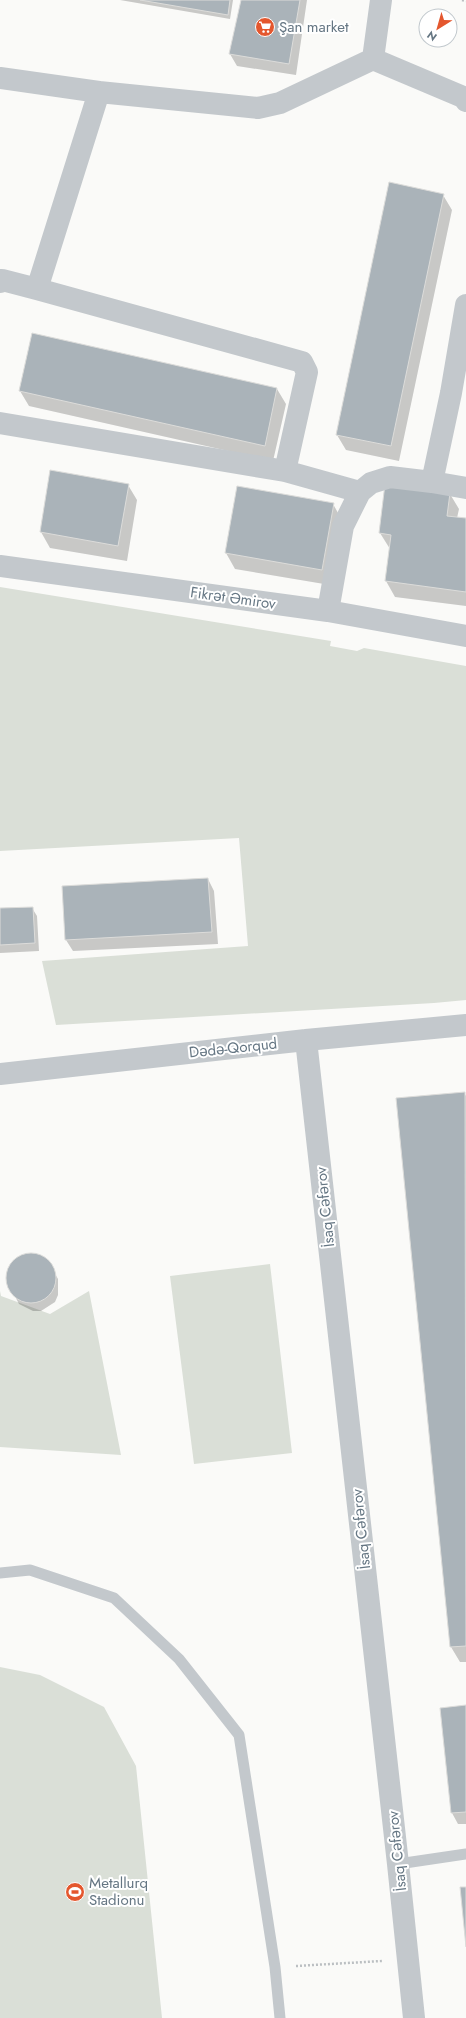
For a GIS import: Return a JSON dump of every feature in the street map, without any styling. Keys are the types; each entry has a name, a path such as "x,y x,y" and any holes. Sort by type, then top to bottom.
{"street":[{"path":"373,59 381,0"},
{"path":"0,78 98,92 258,108 280,104 373,59 463,97 466,101"},
{"path":"38,289 98,92"},
{"path":"0,282 2,280 38,289 302,362 307,372 285,471"},
{"path":"432,482 453,387 466,306"},
{"path":"0,423 285,471 360,492"},
{"path":"328,611 342,526 360,492 371,483 390,477 466,488"},
{"name":"Fikrət Əmirov","path":"0,566 328,611 466,636"},
{"name":"Dədə-Qorqud","path":"0,1074 306,1040 466,1025"},
{"name":"İsaq Cəfərov","path":"306,1040 414,2018"}],"lane":[{"path":"0,1573 30,1570 114,1598 179,1659 239,1735 275,1967 280,2018"},
{"path":"398,1864 466,1854"}],"path":[{"path":"462,0 466,1"},
{"path":"275,1967 378,1962 408,1955"}],"shaded area":[{"path":"0,587 331,641 330,646 357,651 364,648 466,666 466,1000 56,1025 42,961 248,946 239,838 0,851"},
{"path":"270,1264 292,1453 194,1464 170,1276"},
{"path":"0,1291 1,1296 50,1314 89,1291 121,1455 0,1447"},
{"name":"Metallurq Stadionu","path":"0,1667 40,1675 104,1707 136,1766 162,2018 0,2018"}],"building":[{"path":"140,0 230,0 228,15"},
{"name":"Şan market","path":"241,0 300,0 289,64 229,54"},
{"path":"389,182 444,194 391,446 336,435"},
{"path":"32,333 277,388 265,446 19,391"},
{"path":"50,470 129,484 118,546 40,532"},
{"path":"385,484 450,493 447,516 466,518 466,592 385,581 391,535 379,533"},
{"path":"237,486 334,503 322,570 225,553"},
{"path":"208,878 212,932 65,940 62,886"},
{"path":"33,907 35,943 0,945 0,908"},
{"path":"465,1092 466,1646 450,1647 396,1098"},
{"path":"31,1253 40,1255 51,1264 56,1278 54,1287 45,1298 31,1303 22,1301 11,1292 6,1278 8,1269 17,1258"},
{"path":"466,1705 466,1812 451,1813 440,1708"},
{"path":"460,1887 466,1887 466,1947"}],"place":[{"name":"Şan market","path":"265,27"},
{"name":"Metallurq Stadionu","path":"75,1892"}]}
